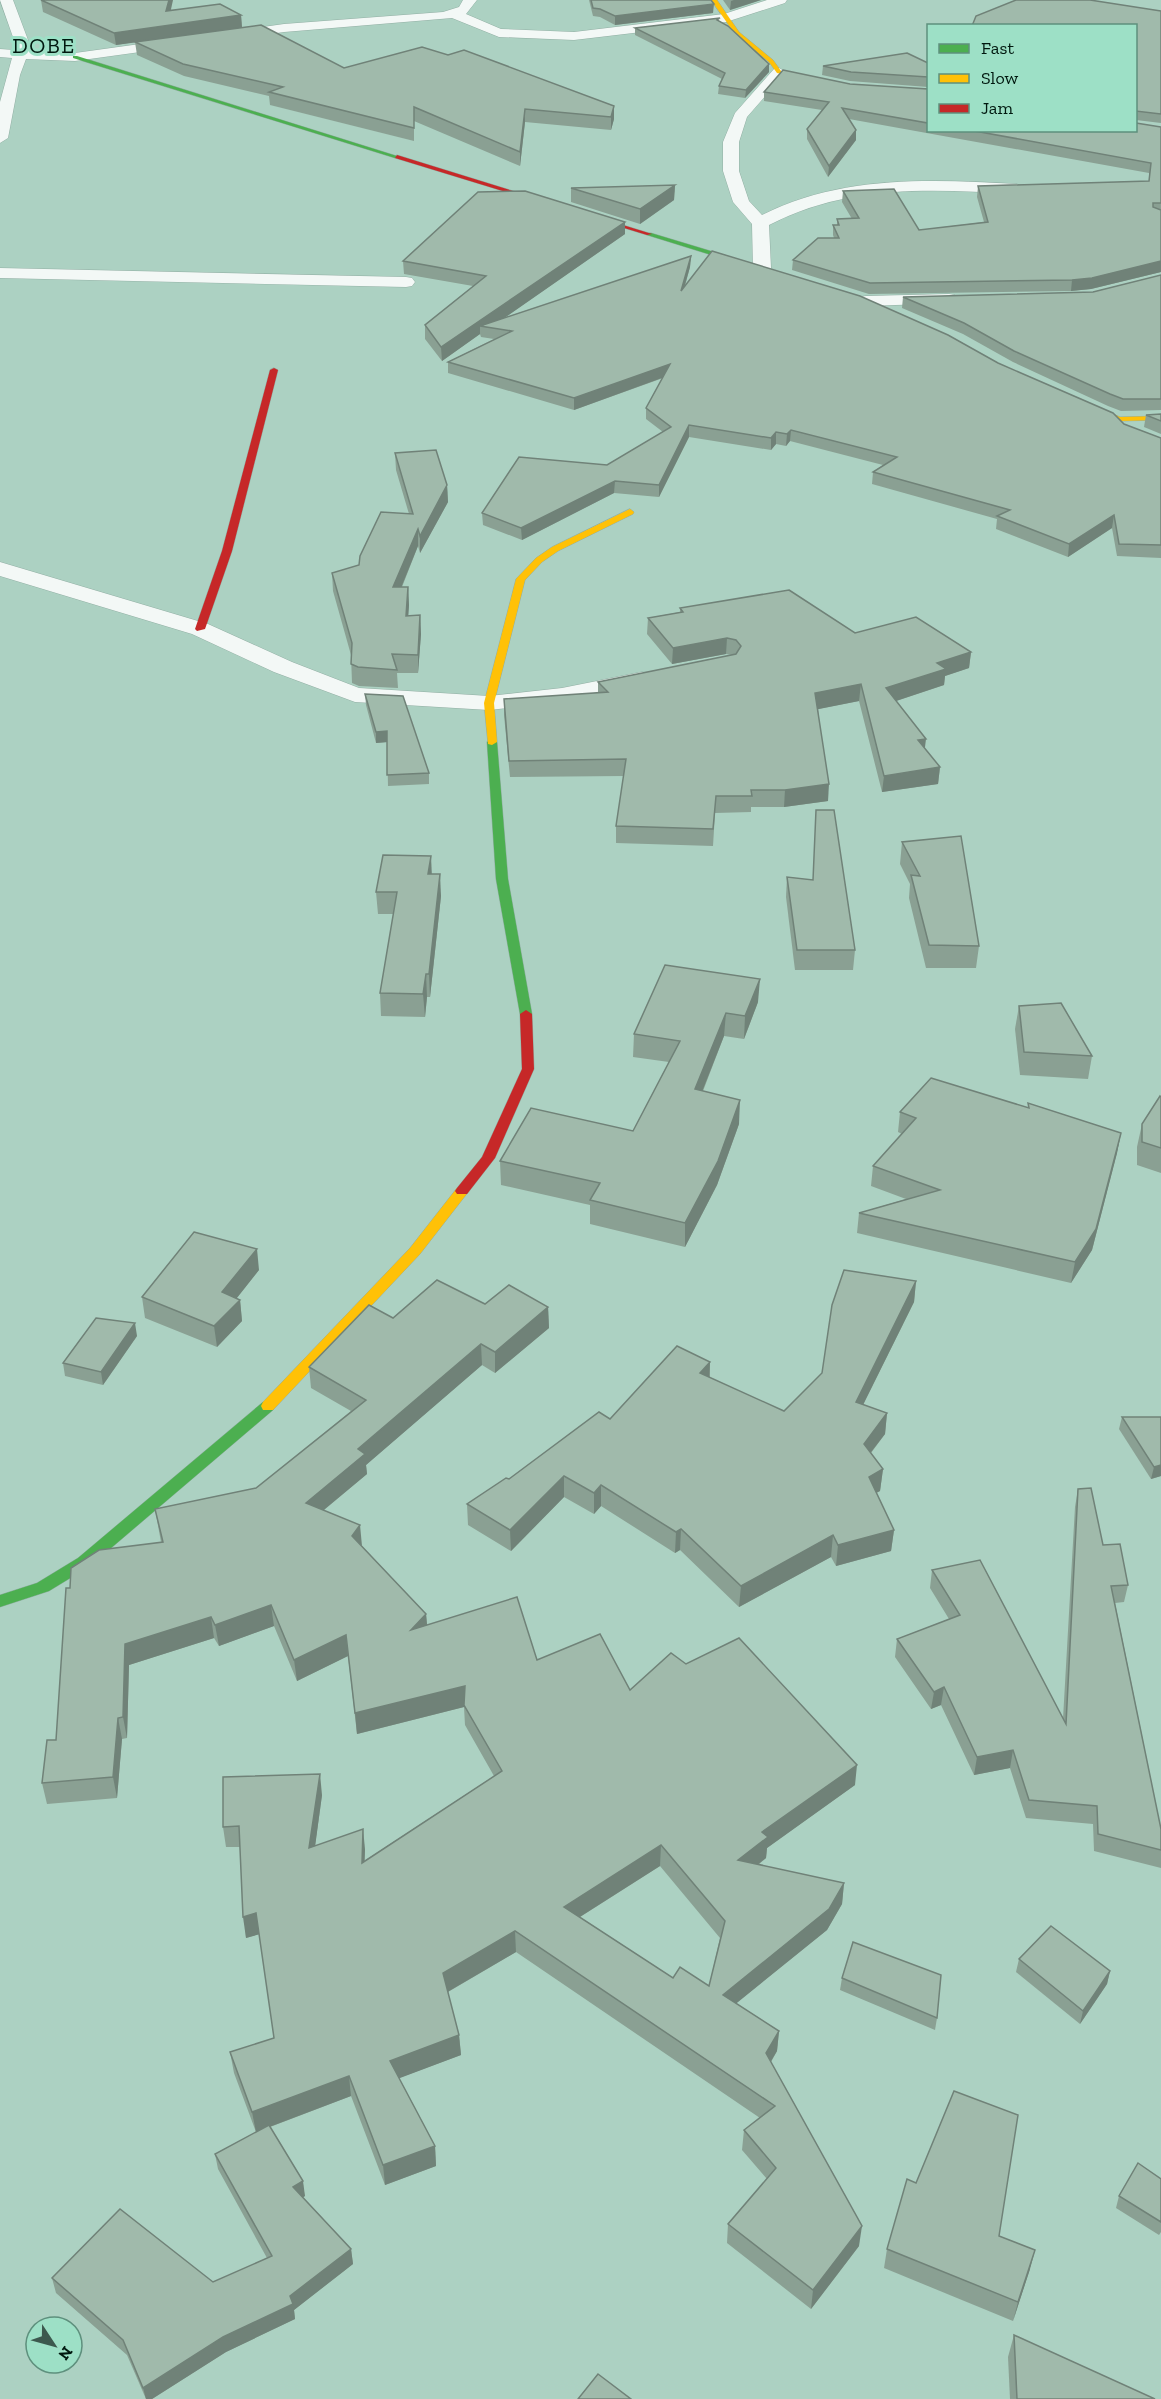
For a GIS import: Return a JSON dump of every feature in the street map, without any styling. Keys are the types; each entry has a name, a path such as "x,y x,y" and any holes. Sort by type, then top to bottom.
{"street":[{"path":"0,138 13,75 21,54 21,40 6,0"},
{"path":"0,53 41,57 75,57 284,28 455,14 464,10 470,0"},
{"path":"714,0 737,33 771,61 779,72 839,85"},
{"path":"455,14 499,33 574,36 726,18 780,0"},
{"path":"75,57 234,105 368,149 501,187 554,206 767,269 760,223 741,202 731,171 731,142 741,116 779,72"},
{"path":"760,223 811,200 849,192 930,184 1017,189"},
{"path":"0,273 406,282"},
{"path":"860,299 963,299"},
{"path":"860,299 898,314"},
{"path":"200,629 227,551 274,370"},
{"path":"1067,397 1119,419 1130,430 1149,439"},
{"path":"1119,419 1161,418"},
{"path":"0,1601 43,1587 84,1562 278,1398 415,1251 488,1158 528,1069 528,1025 502,879 489,703 521,579 539,560 555,549 630,512"},
{"path":"0,569 200,629 282,667 355,695 489,703 561,695 667,674"}],"building":[{"path":"41,0 169,0 166,11 220,4 241,15 114,33"},
{"path":"591,0 711,0 714,4 615,16 593,8"},
{"path":"1016,0 1090,0 1161,11 1161,114 1137,111 1137,24 973,24 976,16"},
{"path":"720,18 717,20 728,26 769,64 746,90 719,86 725,73 635,28"},
{"path":"261,25 344,68 422,47 448,55 464,50 614,106 611,117 525,109 520,152 414,107 414,128 269,92 283,87 183,64 135,42"},
{"path":"907,53 927,63 927,77 851,72 823,66"},
{"path":"783,70 850,84 927,89 927,123 842,108 856,130 829,166 807,129 829,102 764,92"},
{"path":"1137,123 1161,127 1161,203 1153,203 1153,207 1161,210 1161,261 1092,278 1072,280 870,283 793,260 818,238 839,238 833,225 839,225 837,219 859,218 843,191 894,189 919,230 988,222 978,186 1149,181 1151,163 980,132 1137,132"},
{"path":"675,185 640,209 571,188"},
{"path":"525,191 625,222 441,347 425,325 486,276 403,261 478,192"},
{"path":"712,251 860,296 948,335 998,363 1113,413 1124,424 1161,438 1161,545 1119,544 1114,515 1069,544 997,516 1010,510 873,472 897,457 791,430 787,434 776,432 771,438 689,425 659,485 615,481 521,528 482,513 519,457 607,465 671,427 646,408 670,364 574,398 448,362 512,331 480,326 691,256 681,291"},
{"path":"1161,275 1161,399 1123,399 1110,394 1014,351 964,323 903,297 1093,292"},
{"path":"1161,414 1161,421 1146,415"},
{"path":"436,450 447,485 420,536 418,529 393,587 408,587 406,616 420,615 418,655 392,654 397,670 358,667 351,664 352,643 332,573 359,565 360,556 381,512 413,514 395,453"},
{"path":"789,590 855,633 916,617 971,652 937,663 946,669 886,688 926,739 918,740 940,767 884,776 861,684 815,693 829,784 785,790 751,790 752,796 716,796 713,829 616,826 626,759 509,761 504,699 608,692 598,682 736,654 741,646 736,640 727,638 673,648 648,618 683,612 680,608"},
{"path":"365,694 403,696 429,773 387,775 387,731 376,732"},
{"path":"816,810 834,810 855,950 797,950 787,877 813,880"},
{"path":"961,836 979,946 929,945 911,875 920,876 902,842"},
{"path":"383,855 431,856 428,874 440,874 429,974 426,974 423,994 380,993 397,892 376,892"},
{"path":"665,965 760,979 745,1016 726,1013 695,1089 740,1100 718,1161 685,1223 590,1200 600,1183 500,1161 531,1108 633,1131 680,1041 634,1034"},
{"path":"1061,1003 1092,1056 1024,1052 1019,1006"},
{"path":"931,1078 1029,1108 1028,1103 1121,1133 1096,1229 1075,1262 859,1213 940,1190 873,1166 916,1118 900,1112"},
{"path":"1160,1096 1161,1148 1142,1142 1142,1124"},
{"path":"194,1232 257,1249 222,1292 240,1300 214,1326 142,1297"},
{"path":"844,1270 916,1281 856,1402 887,1413 864,1444 883,1469 869,1477 894,1530 838,1545 833,1535 741,1586 681,1529 676,1532 601,1485 594,1493 564,1476 510,1530 467,1504 506,1478 509,1479 599,1412 610,1419 677,1346 710,1362 700,1373 784,1411 822,1373 832,1305"},
{"path":"437,1280 485,1304 509,1285 548,1307 495,1352 481,1344 358,1449 365,1454 306,1503 360,1525 352,1536 426,1614 411,1630 517,1597 537,1660 600,1634 630,1690 671,1653 686,1664 739,1638 857,1765 762,1832 768,1837 738,1860 844,1883 829,1909 723,1995 779,2031 766,2053 862,2226 813,2290 728,2224 776,2168 744,2130 775,2106 515,1931 443,1973 459,2035 390,2061 435,2146 383,2165 349,2076 252,2112 230,2052 274,2038 256,1913 243,1917 239,1826 223,1827 223,1777 320,1774 309,1848 363,1829 362,1863 502,1771 464,1705 465,1686 355,1713 346,1635 294,1660 271,1605 215,1625 211,1617 125,1644 123,1717 118,1718 113,1777 42,1783 47,1740 56,1740 66,1588 70,1588 71,1568 99,1550 163,1542 155,1509 256,1488 366,1400 309,1367 369,1305 393,1318","holes":["661,1845 725,1921 709,1986 680,1967 673,1978 564,1907"]},
{"path":"96,1318 135,1323 101,1372 63,1363"},
{"path":"1122,1417 1161,1417 1161,1465 1154,1467"},
{"path":"1091,1488 1103,1545 1120,1544 1128,1585 1111,1586 1161,1829 1161,1850 1098,1834 1097,1806 1029,1800 1013,1750 977,1757 944,1687 934,1692 897,1639 960,1615 932,1570 980,1560 1066,1724 1078,1489"},
{"path":"1051,1926 1110,1971 1083,2011 1019,1959"},
{"path":"853,1942 941,1975 937,2018 842,1978"},
{"path":"954,2091 1018,2115 999,2236 1035,2250 1018,2302 887,2249 907,2179 916,2183"},
{"path":"269,2125 303,2181 293,2187 351,2249 290,2296 293,2304 223,2337 143,2388 123,2340 52,2278 120,2209 213,2282 272,2256 215,2154"},
{"path":"1138,2163 1161,2179 1161,2222 1119,2196"},
{"path":"1014,2335 1155,2399 1017,2399"},
{"path":"598,2374 631,2399 578,2399"}],"traffic: fast":[{"path":"75,57 397,157"},
{"path":"649,234 753,265"},
{"path":"492,742 502,879 526,1014"},
{"path":"0,1601 43,1587 84,1562 268,1406"}],"traffic: slow":[{"path":"714,0 737,33 771,61 779,72 825,83"},
{"path":"1076,401 1119,419 1161,418"},
{"path":"492,742 489,703 521,579 539,560 555,549 630,512"},
{"path":"268,1406 415,1251 462,1191"}],"traffic: jam":[{"path":"397,157 649,234"},
{"path":"200,629 227,551 274,370"},
{"path":"462,1191 488,1158 528,1069 526,1014"}],"district":[{"name":"DOBE","path":"44,45"}]}
